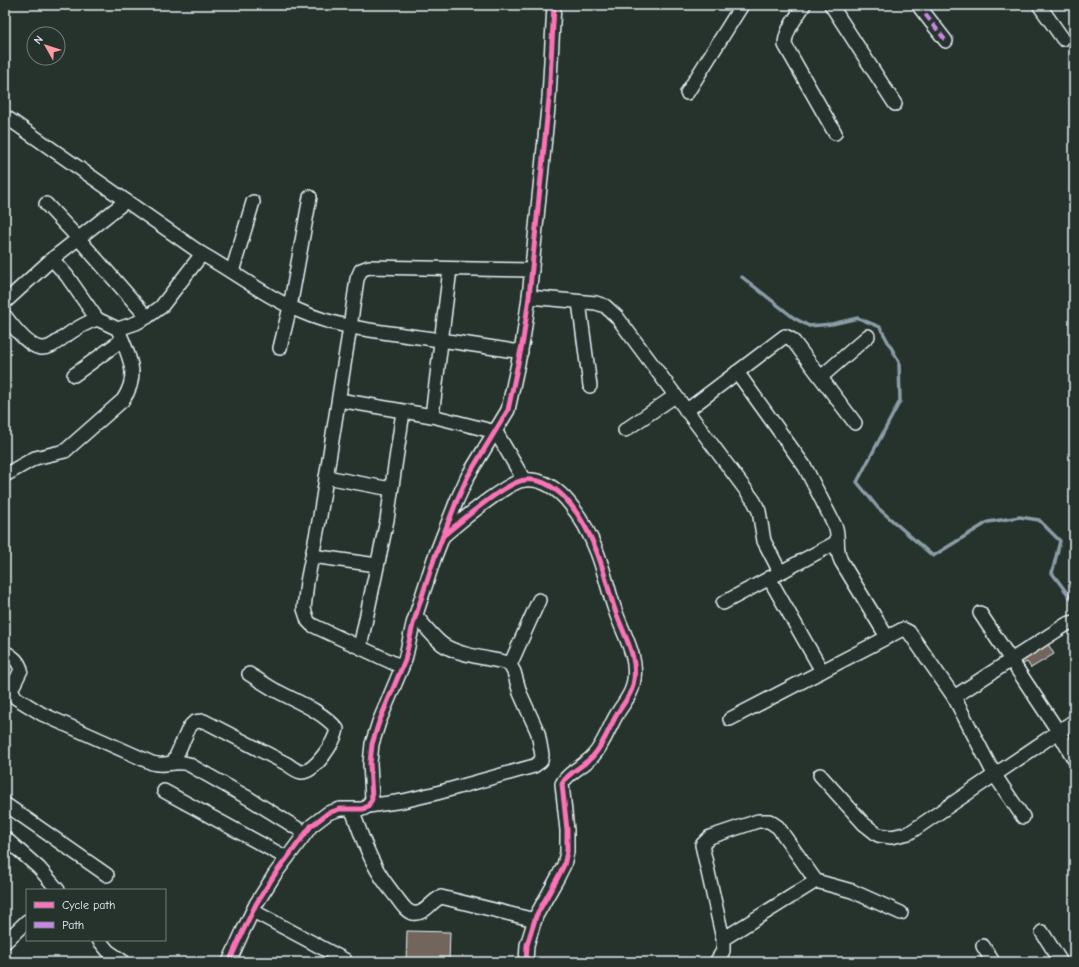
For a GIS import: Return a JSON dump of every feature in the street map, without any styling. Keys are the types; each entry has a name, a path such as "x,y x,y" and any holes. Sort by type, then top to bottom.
{"street":[{"path":"368,806 372,799 370,764 372,744 379,722 402,666 416,616 442,536 468,476 508,410 521,352 529,297 549,98 554,5"},
{"path":"687,93 742,5"},
{"path":"804,5 785,38 785,45 835,133"},
{"path":"831,5 895,104"},
{"path":"918,5 946,41"},
{"path":"1039,5 1063,39"},
{"path":"6,117 202,254 290,307 304,313 350,327 521,352"},
{"path":"280,348 290,307 310,197"},
{"path":"5,302 52,259 126,201"},
{"path":"232,272 253,202"},
{"path":"46,204 78,238 147,317"},
{"path":"74,375 120,334 161,307 202,254"},
{"path":"5,475 35,458 65,451 123,400 130,390 132,381 130,362 120,334 97,319 67,276 52,259"},
{"path":"402,666 312,625 308,621 304,609 307,582 339,400 357,279 361,270 369,268 532,270"},
{"path":"432,416 450,268"},
{"path":"529,297 596,303 605,306 626,328 686,411 758,506 764,541 775,575 822,671"},
{"path":"579,302 590,386"},
{"path":"5,316 24,339 42,349 51,346 88,321 97,319"},
{"path":"686,411 785,336 791,339 854,423"},
{"path":"821,377 868,336"},
{"path":"737,372 805,467 836,528 838,534 837,549 841,561 887,637"},
{"path":"624,430 676,396"},
{"path":"339,400 432,416 496,432 524,480"},
{"path":"360,647 386,520 403,412"},
{"path":"326,477 391,489"},
{"path":"442,536 514,482 534,480 557,491 569,503 590,537 614,608 631,649 634,670 632,690 616,714 599,749 586,763 570,773 562,784 567,824 567,852 564,865 551,891 541,905 535,920 527,945 526,962"},
{"path":"724,604 837,542"},
{"path":"312,556 377,565"},
{"path":"510,665 539,600"},
{"path":"980,613 1058,730 1074,759"},
{"path":"229,962 253,911 275,874 311,826 328,813 340,809 363,809 368,806 403,801 437,793 538,764 542,755 538,734 520,693 510,665 505,662 466,654 451,649 442,644 416,616"},
{"path":"954,697 1067,624 1074,622"},
{"path":"730,720 903,629 906,630 954,697 994,774 1023,817"},
{"path":"5,652 13,657 20,665 21,670 8,697 16,698 42,714 152,763 159,765 182,762 200,770 305,833"},
{"path":"173,762 188,730 196,721 204,721 287,764 295,770 302,772 308,771 325,754 336,737 337,729 330,722 308,707 249,674"},
{"path":"820,775 864,824 878,836 891,837 909,833 1058,730 1074,721"},
{"path":"164,791 287,858"},
{"path":"5,804 107,875"},
{"path":"352,810 378,872 386,885 406,910 412,913 423,911 436,899 441,897 535,920"},
{"path":"716,962 723,951 723,939 702,845 710,838 758,821 769,821 778,827 816,881 852,891 901,913"},
{"path":"5,838 39,868 57,889"},
{"path":"723,939 816,881"},
{"path":"253,911 345,960"},
{"path":"5,942 26,922"},
{"path":"1042,932 1061,962"},
{"path":"100,941 108,951 124,962"},
{"path":"983,946 993,962"}],"building":[{"path":"1045,639 1054,654 1031,668 1027,662 1023,664 1018,656"},
{"path":"407,931 450,932 449,962 406,962"}],"waterway":[{"path":"742,277 794,318 809,326 832,324 858,318 880,327 899,362 900,401 857,482 878,508 933,556 988,522 1020,517 1039,520 1060,541 1052,573 1070,597 1074,600"}],"marked path":[{"path":"918,5 946,41"}],"cycle path":[{"path":"229,962 256,904 275,874 311,826 328,813 340,809 363,809 368,806 372,799 370,763 372,744 379,722 405,660 413,624 434,559 468,476 508,410 523,340 529,297 549,98 554,5"},
{"path":"443,536 495,495 517,482 525,480 538,481 550,486 561,494 570,504 579,516 592,541 617,617 629,645 634,665 635,675 630,693 600,746 593,756 568,776 562,784 567,830 567,852 564,865 536,916 527,945 526,962"}]}
